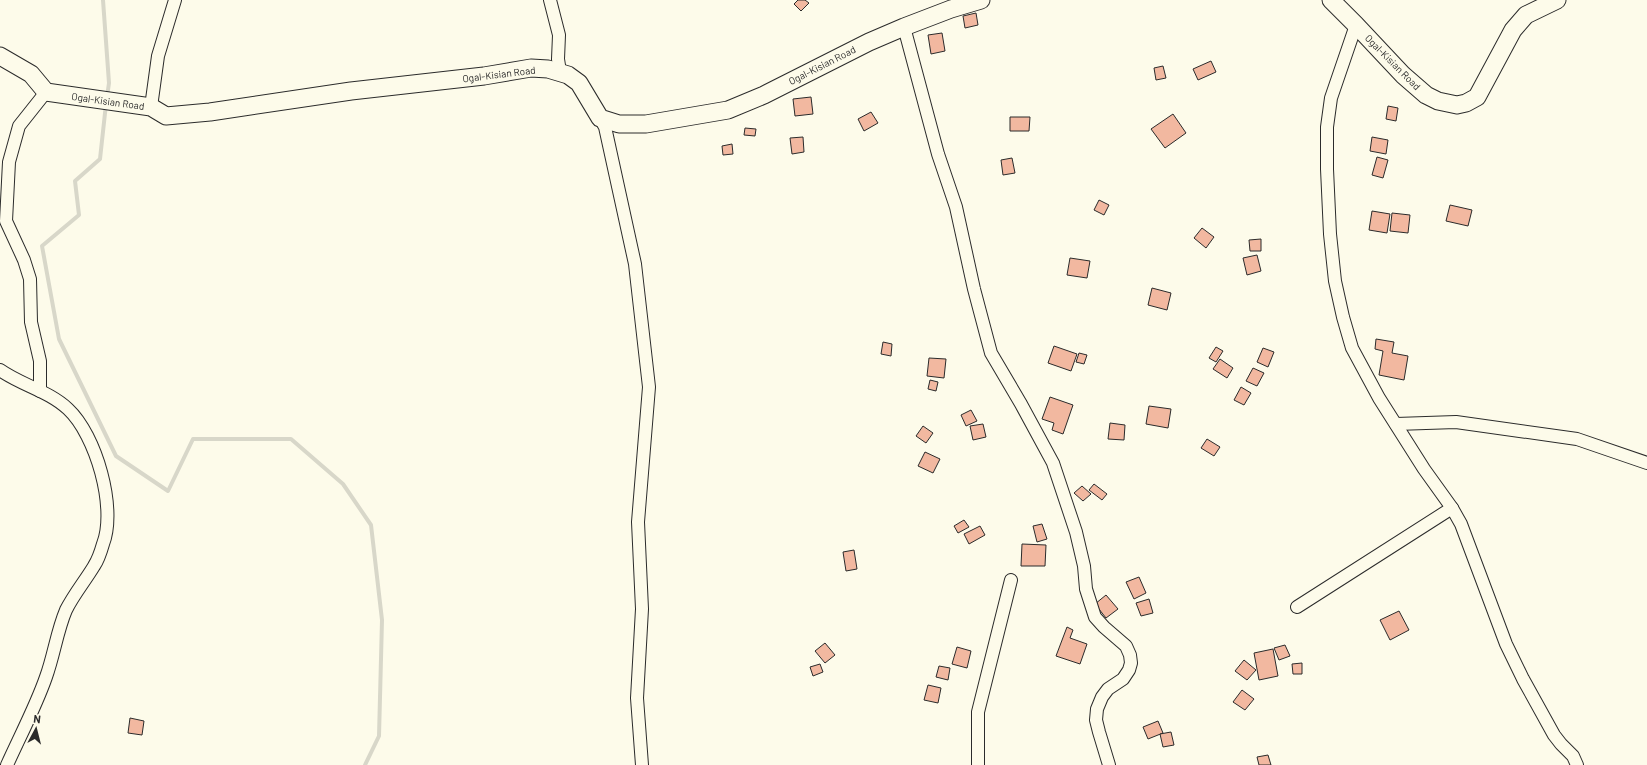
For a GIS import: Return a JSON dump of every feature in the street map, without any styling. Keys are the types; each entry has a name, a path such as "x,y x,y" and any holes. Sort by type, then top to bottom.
{"main road":[{"name":"Ogal-Kisian Road","path":"46,92 151,107 166,116 210,112 351,91 484,76 531,68 548,69 568,74 579,83 600,118 619,124 646,124 728,110 764,95 869,42 951,9 981,0"},
{"name":"Ogal-Kisian Road","path":"1331,0 1403,75 1426,96 1438,101 1456,105 1466,103 1477,97 1513,30 1526,15 1557,0"},
{"path":"0,56 31,74 46,92"}],"street":[{"path":"151,107 158,56 175,0"},
{"path":"550,0 559,36 558,59 560,72"},
{"path":"1356,25 1331,98 1327,127 1330,234 1336,281 1343,317 1352,348 1379,398 1461,524 1506,644 1523,680 1554,735 1573,756 1577,765"},
{"path":"904,27 938,154 956,207 974,289 991,353 1053,463 1076,532 1084,566 1086,589 1095,617 1126,646 1130,655 1131,663 1129,670 1123,679 1108,689 1097,708 1097,726 1109,765"},
{"path":"40,391 40,361 31,322 30,279 24,260 6,221 9,162 19,126 46,92"},
{"path":"600,118 605,127 636,264 649,387 638,522 642,609 637,698 642,765"},
{"path":"0,370 52,397 68,408 82,425 94,451 106,491 108,519 104,542 94,566 66,610 46,677 7,765"},
{"path":"1396,424 1456,422 1577,439 1647,463"},
{"path":"1297,607 1452,508"},
{"path":"978,765 980,761 978,712 1011,580"}],"building":[{"path":"798,0 805,0 809,3 801,11 794,4"},
{"path":"976,13 978,25 965,28 963,16"},
{"path":"942,33 945,51 931,54 928,35"},
{"path":"1211,61 1216,72 1198,80 1193,69"},
{"path":"1163,66 1166,78 1156,80 1154,68"},
{"path":"811,97 813,114 795,116 793,99"},
{"path":"1388,106 1398,108 1396,121 1386,119"},
{"path":"871,112 878,123 864,131 858,119"},
{"path":"1173,114 1186,133 1165,148 1151,129"},
{"path":"1010,117 1030,117 1029,131 1010,131"},
{"path":"745,128 756,129 755,136 744,135"},
{"path":"803,137 804,152 792,154 790,138"},
{"path":"1372,137 1388,140 1386,154 1370,151"},
{"path":"732,144 733,154 723,155 722,146"},
{"path":"1377,157 1388,160 1383,178 1372,175"},
{"path":"1012,158 1015,173 1003,175 1001,160"},
{"path":"1099,200 1109,205 1104,215 1094,210"},
{"path":"1450,205 1472,210 1468,226 1446,221"},
{"path":"1372,211 1390,214 1387,233 1369,230"},
{"path":"1392,213 1410,215 1408,233 1390,231"},
{"path":"1202,228 1214,237 1206,248 1194,238"},
{"path":"1261,239 1261,251 1250,251 1249,240"},
{"path":"1257,255 1261,271 1247,275 1243,258"},
{"path":"1070,258 1090,261 1087,278 1067,275"},
{"path":"1152,288 1171,293 1167,310 1148,305"},
{"path":"1376,339 1394,342 1392,353 1408,356 1404,380 1379,375 1383,351 1375,349"},
{"path":"883,342 892,344 891,356 881,354"},
{"path":"1054,346 1077,354 1071,371 1048,363"},
{"path":"1216,347 1223,351 1216,362 1209,358"},
{"path":"1263,348 1274,352 1268,367 1257,362"},
{"path":"1079,353 1087,355 1084,364 1076,362"},
{"path":"929,358 946,359 944,378 927,376"},
{"path":"1220,359 1233,368 1227,378 1213,369"},
{"path":"1253,368 1264,373 1257,386 1246,381"},
{"path":"930,380 938,382 936,391 928,389"},
{"path":"1241,387 1251,393 1244,405 1234,400"},
{"path":"1050,397 1073,405 1063,434 1052,430 1054,423 1042,419"},
{"path":"1149,406 1171,409 1168,428 1146,424"},
{"path":"971,410 977,421 966,426 961,415"},
{"path":"1110,423 1125,425 1124,440 1108,439"},
{"path":"983,424 986,437 973,440 970,426"},
{"path":"923,426 933,433 926,443 916,436"},
{"path":"1207,439 1220,447 1214,456 1201,448"},
{"path":"925,452 940,459 933,473 918,466"},
{"path":"1094,484 1107,494 1102,500 1089,490"},
{"path":"1082,486 1091,494 1083,501 1074,493"},
{"path":"964,520 969,527 958,533 954,526"},
{"path":"1042,524 1047,539 1037,542 1033,526"},
{"path":"980,526 985,535 969,544 964,534"},
{"path":"1022,544 1046,545 1045,566 1021,566"},
{"path":"854,550 857,569 846,571 843,552"},
{"path":"1139,577 1146,593 1134,599 1126,582"},
{"path":"1106,595 1118,609 1106,618 1095,604"},
{"path":"1149,599 1153,613 1141,616 1136,603"},
{"path":"1399,611 1409,630 1390,640 1380,620"},
{"path":"1067,627 1073,630 1070,638 1087,644 1080,664 1056,656"},
{"path":"825,643 835,655 825,663 815,651"},
{"path":"1285,645 1290,656 1279,660 1274,648"},
{"path":"957,647 971,651 967,668 952,664"},
{"path":"1273,649 1278,676 1259,680 1254,653"},
{"path":"1244,660 1256,670 1247,680 1235,671"},
{"path":"1302,663 1302,674 1293,674 1292,664"},
{"path":"820,664 823,672 813,676 810,667"},
{"path":"939,666 950,668 948,680 936,677"},
{"path":"928,685 941,688 938,703 924,700"},
{"path":"1242,690 1254,699 1245,710 1233,702"},
{"path":"130,718 144,721 142,735 128,733"},
{"path":"1158,721 1163,733 1148,739 1143,727"},
{"path":"1171,732 1174,745 1163,747 1160,734"},
{"path":"1268,755 1271,765 1259,765 1257,757"}],"waterway":[{"path":"103,0 109,83 107,97"},
{"path":"106,104 100,159 75,181 79,215 42,246 59,339 116,456 168,491 193,439 291,439 343,484 371,525 382,620 379,736 365,765"}]}
